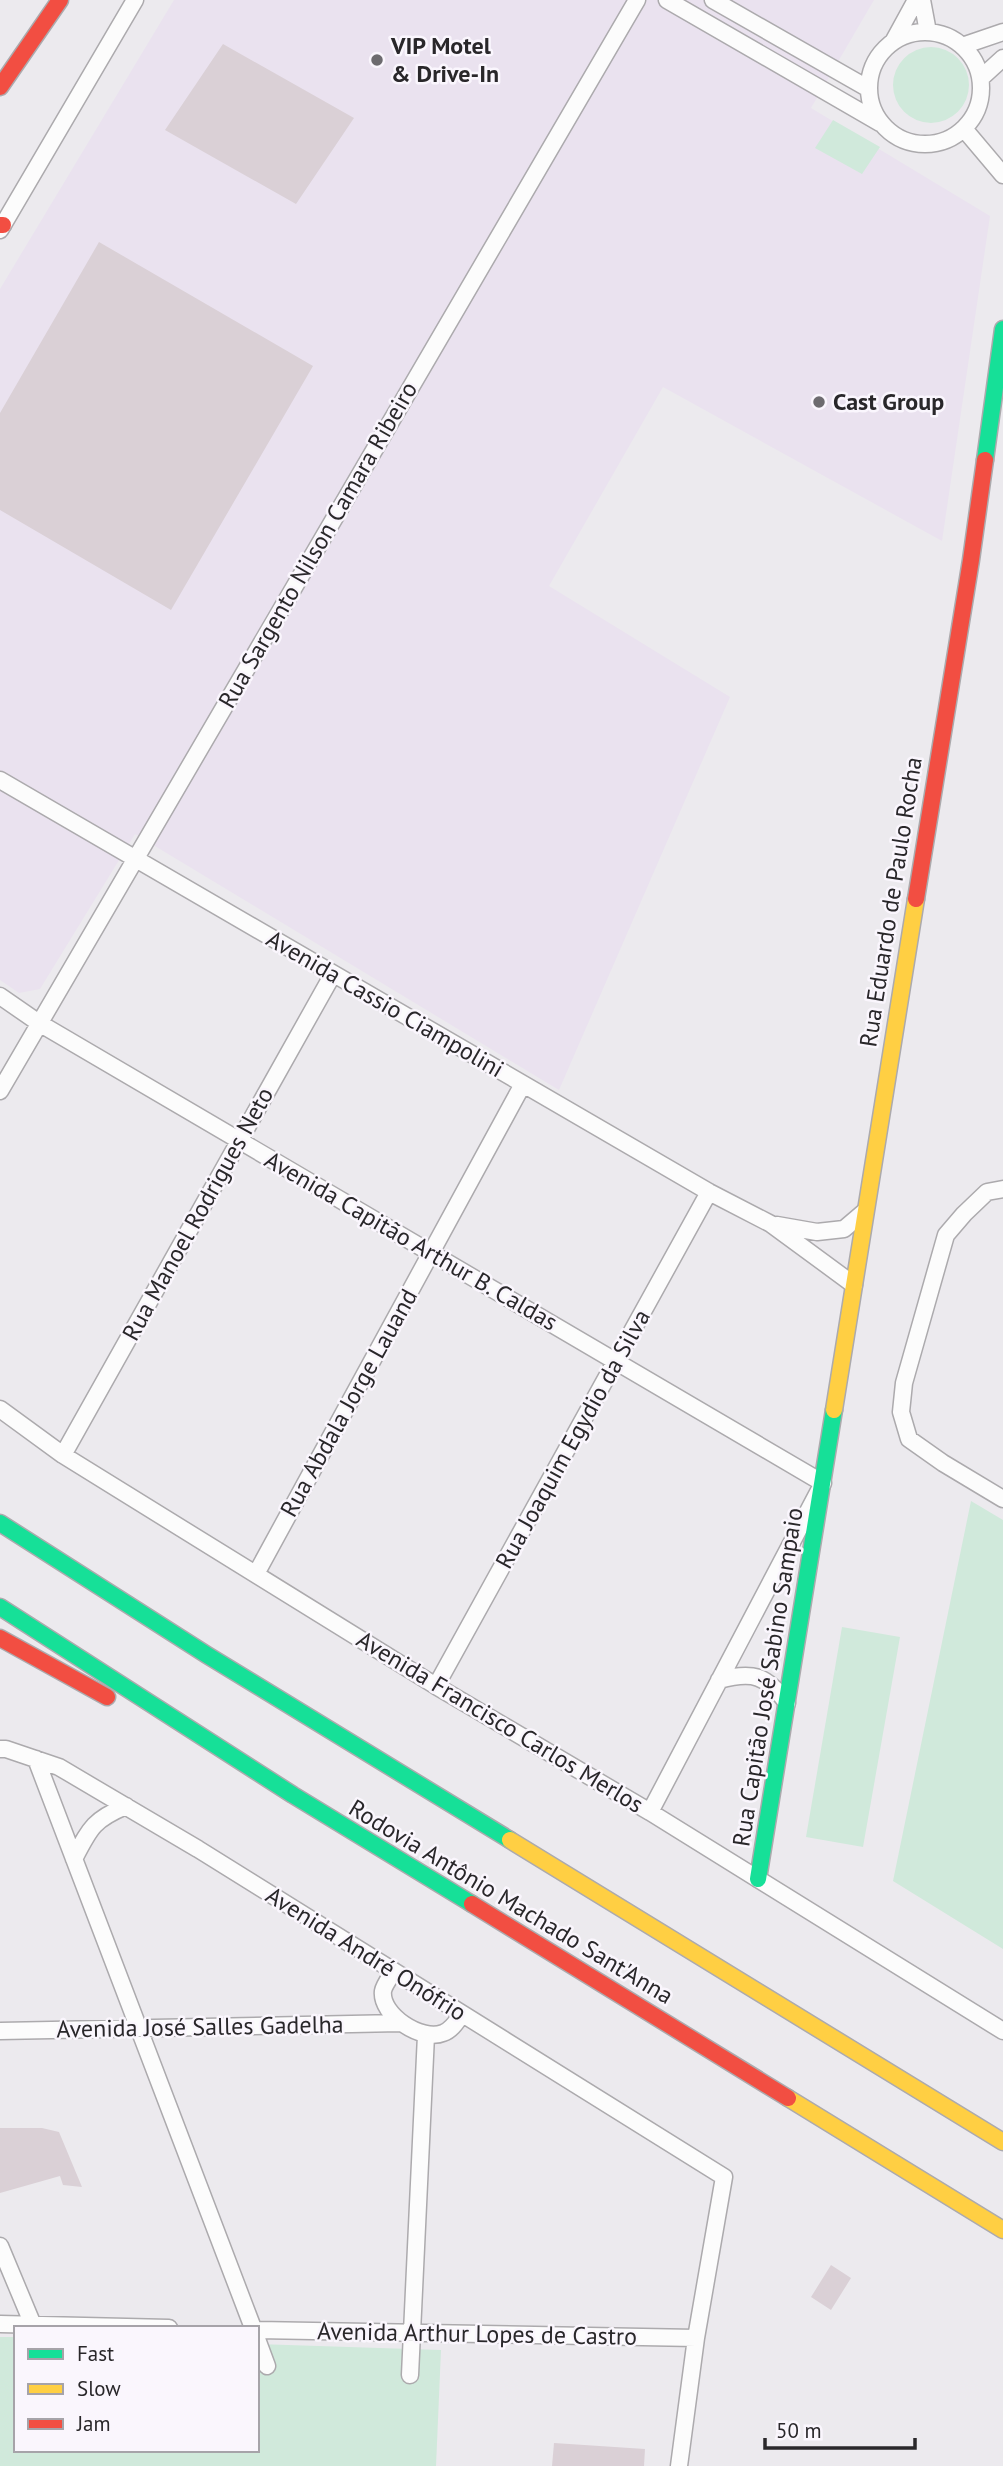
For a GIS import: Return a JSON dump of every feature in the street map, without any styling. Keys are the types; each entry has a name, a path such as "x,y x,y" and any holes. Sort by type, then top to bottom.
{"main road":[{"path":"0,87 60,0"},
{"name":"Rua Eduardo de Paulo Rocha","path":"823,1483 864,1212 971,560 1003,330"},
{"name":"Rua Capitão José Sabino Sampaio","path":"758,1880 823,1483"},
{"path":"0,1512 97,1584"},
{"name":"Rodovia Antônio Machado Sant'Anna","path":"0,1522 207,1655 1003,2142"},
{"name":"Rodovia Antônio Machado Sant'Anna","path":"0,1607 293,1795 1003,2230"},
{"path":"0,1638 293,1795"}],"street":[{"path":"1,226 135,0"},
{"name":"Rua Sargento Nilson Camara Ribeiro","path":"0,1091 637,0"},
{"path":"667,0 881,123 895,136 912,143 931,145 949,140 965,130 976,114 981,96 981,78 974,60 962,46 946,36 928,32 910,34 893,42"},
{"path":"713,0 869,89"},
{"path":"881,123 872,107 869,89 872,71 880,55 893,42 916,0"},
{"path":"922,0 928,32"},
{"path":"962,46 1003,32"},
{"path":"981,78 1003,58"},
{"path":"965,130 1003,174"},
{"name":"Avenida Cassio Ciampolini","path":"0,780 709,1192 771,1224"},
{"name":"Rua Manoel Rodrigues Neto","path":"63,1455 333,974"},
{"name":"Avenida Capitão Arthur B. Caldas","path":"0,996 39,1023 823,1483"},
{"name":"Rua Abdala Jorge Lauand","path":"256,1574 523,1084"},
{"path":"1003,1189 988,1192 946,1235 904,1383 901,1412 909,1438 943,1464 1003,1499"},
{"name":"Rua Joaquim Egydio da Silva","path":"436,1686 709,1192"},
{"path":"771,1224 817,1233 844,1229 864,1212"},
{"path":"771,1224 854,1285"},
{"name":"Avenida Francisco Carlos Merlos","path":"0,1409 63,1455 436,1686 650,1812 1003,2031"},
{"path":"650,1812 823,1483"},
{"path":"719,1680 736,1676 757,1676 774,1686 787,1703"},
{"name":"Avenida André Onófrio","path":"0,1749 59,1767 126,1806 724,2177 696,2338"},
{"path":"36,1759 254,2326"},
{"path":"74,1859 88,1832 103,1816 126,1806"},
{"path":"394,1971 383,1991 386,2006 400,2023 426,2035 443,2034 462,2014"},
{"path":"380,2023 386,2006"},
{"name":"Avenida José Salles Gadelha","path":"0,2031 400,2023"},
{"path":"411,2375 426,2035"},
{"path":"0,2246 33,2325"},
{"path":"0,2324 78,2326"},
{"name":"Avenida Arthur Lopes de Castro","path":"259,2329 696,2338"},
{"path":"679,2466 696,2338"},
{"path":"259,2344 267,2366"}],"shaded area":[{"path":"174,0 874,0 811,108 990,216 942,541 663,387 549,586 730,697 559,1090 135,834 40,989 19,993 0,980 0,289"}],"green space":[{"path":"939,47 952,53 963,64 969,77 967,100 952,117 939,123 923,123 910,117 895,100 893,77 899,64 916,49"},
{"path":"833,120 880,147 862,174 815,148"},
{"path":"971,1501 1003,1520 1003,1949 893,1881"},
{"path":"842,1627 900,1637 863,1847 806,1837"},
{"path":"0,2337 14,2337 14,2452 259,2452 259,2344 441,2350 436,2466 0,2466"}],"building":[{"path":"223,44 354,118 296,204 165,130"},
{"path":"99,242 313,366 171,610 0,510 0,413"},
{"path":"0,2128 42,2128 59,2132 82,2187 63,2185 60,2176 0,2193"},
{"path":"831,2265 851,2278 831,2310 811,2297"},
{"path":"554,2443 645,2449 644,2466 552,2466"}],"traffic: fast":[{"path":"985,460 1003,329"},
{"path":"758,1879 834,1410"},
{"path":"0,1523 207,1655 510,1840"},
{"path":"0,1607 293,1795 472,1904"}],"traffic: slow":[{"path":"834,1410 916,899"},
{"path":"510,1840 1003,2142"},
{"path":"788,2098 1003,2230"}],"traffic: jam":[{"path":"0,87 60,0"},
{"path":"916,899 985,460"},
{"path":"0,1638 107,1697"},
{"path":"472,1904 788,2098"}],"place":[{"name":"VIP Motel & Drive-In","path":"377,60"},
{"name":"Cast Group","path":"819,402"}]}
